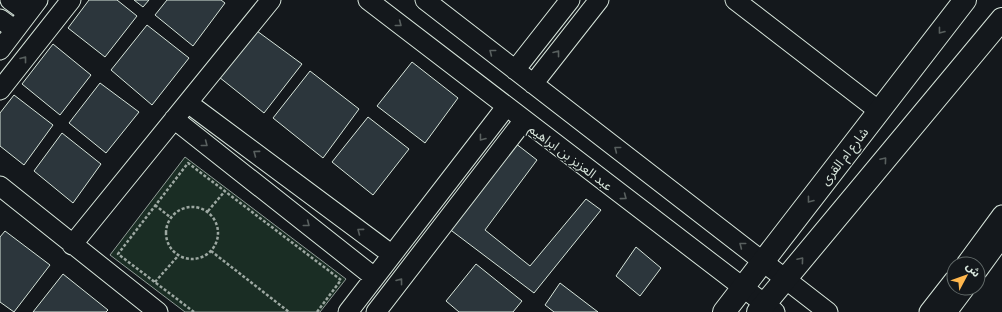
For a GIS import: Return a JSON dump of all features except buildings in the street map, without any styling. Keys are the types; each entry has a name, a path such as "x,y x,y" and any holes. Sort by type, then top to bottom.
{"main road":[{"name":"شارع ام القرى","path":"724,312 964,0"},
{"path":"766,309 785,279 1002,19"}],"street":[{"path":"0,50 33,7 10,0"},
{"path":"0,90 71,0"},
{"path":"72,245 271,0"},
{"name":"عبد العزيز بن ابراهيم","path":"368,0 742,288 766,309"},
{"path":"424,0 828,312"},
{"path":"515,70 570,0"},
{"path":"533,84 599,0"},
{"path":"735,0 879,111"},
{"path":"0,19 15,30"},
{"path":"188,103 392,254"},
{"path":"357,308 374,277 506,107"},
{"path":"174,119 374,277"},
{"path":"376,312 524,120"},
{"path":"0,186 72,245 158,312"},
{"path":"972,256 1002,215"},
{"path":"986,259 1002,237"},
{"path":"929,312 946,290"},
{"path":"947,312 959,296"}],"path":[{"path":"194,312 118,254 188,162 341,280 317,312"},
{"path":"208,212 225,191"},
{"path":"155,205 170,217"},
{"path":"183,207 200,207 214,218 218,226 216,244 211,251 195,259 178,256 169,246 165,234 166,226 170,217 183,207"},
{"path":"211,251 289,312"},
{"path":"155,282 178,256"}],"green space":[{"path":"185,157 346,279 320,312 185,312 110,255"}]}
